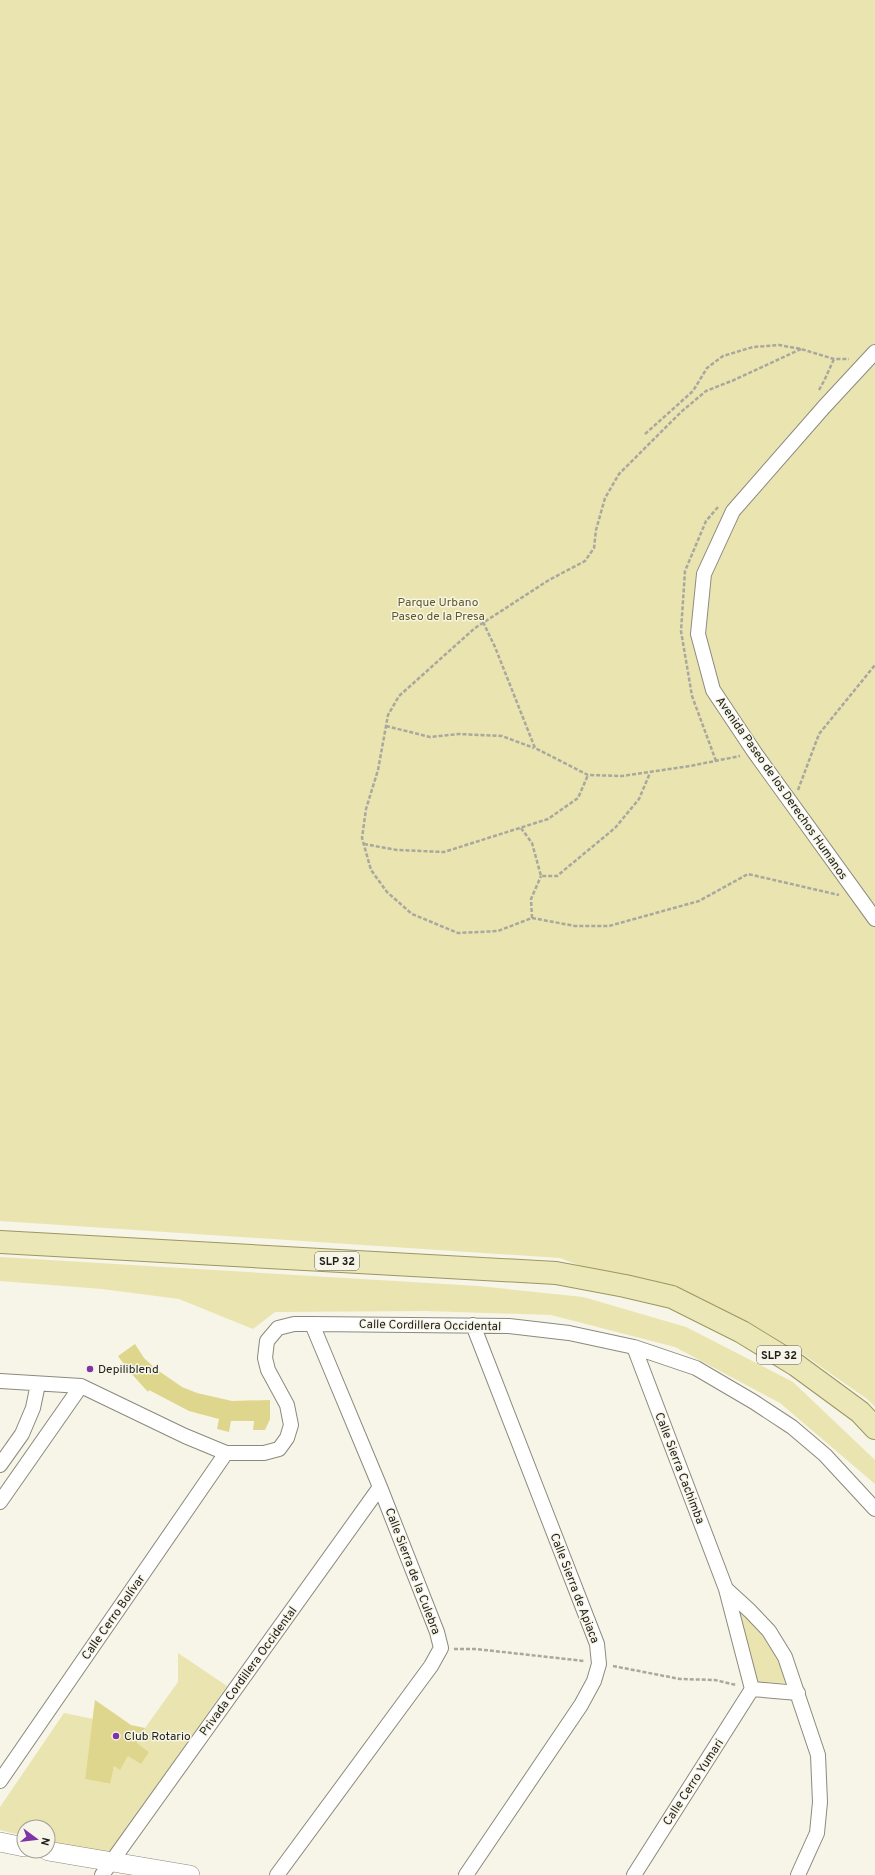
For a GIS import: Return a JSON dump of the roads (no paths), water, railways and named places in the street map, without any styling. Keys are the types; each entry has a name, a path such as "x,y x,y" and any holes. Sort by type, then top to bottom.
{"main road":[{"name":"SLP 32","path":"0,1242 556,1273 625,1286 672,1296 742,1332 796,1365 860,1412 875,1428"},
{"path":"0,1842 16,1845"},
{"path":"56,1853 107,1868 190,1875"}],"street":[{"name":"Avenida Paseo de los Derechos Humanos","path":"872,355 824,407 733,511 704,574 698,634 713,690 755,753 875,919"},
{"name":"Calle Cordillera Occidental","path":"81,1386 185,1436 226,1453 264,1454 279,1449 287,1438 291,1425 287,1405 268,1370 265,1358 267,1341 278,1328 294,1324 473,1325 509,1326 569,1333 634,1347 696,1368 754,1402 792,1427 824,1455 875,1510"},
{"name":"Calle Sierra de la Culebra","path":"277,1875 431,1666 441,1648 437,1632 380,1487 312,1324"},
{"name":"Calle Sierra de Apiaca","path":"466,1875 581,1705 594,1681 600,1664 597,1644 473,1325"},
{"name":"Calle Sierra Cachimba","path":"634,1347 726,1589 752,1689"},
{"path":"0,1381 81,1386"},
{"path":"0,1465 22,1434 33,1408 38,1384"},
{"path":"0,1502 81,1386"},
{"path":"28,1420 33,1429 40,1431 52,1428"},
{"name":"Calle Cerro Bolívar","path":"0,1781 226,1453"},
{"name":"Privada Cordillera Occidental","path":"107,1868 380,1487"},
{"name":"Calle Sierra Cachimba","path":"726,1589 769,1631 785,1657 818,1755 820,1802 817,1833 798,1875"},
{"path":"752,1689 798,1693"},
{"name":"Calle Cerro Yumari","path":"634,1875 752,1689"}],"place":[{"name":"Depiliblend","path":"90,1369"},
{"name":"Club Rotario","path":"116,1736"}],"park label":[{"name":"Parque Urbano Paseo de la Presa","path":"438,609"}]}
